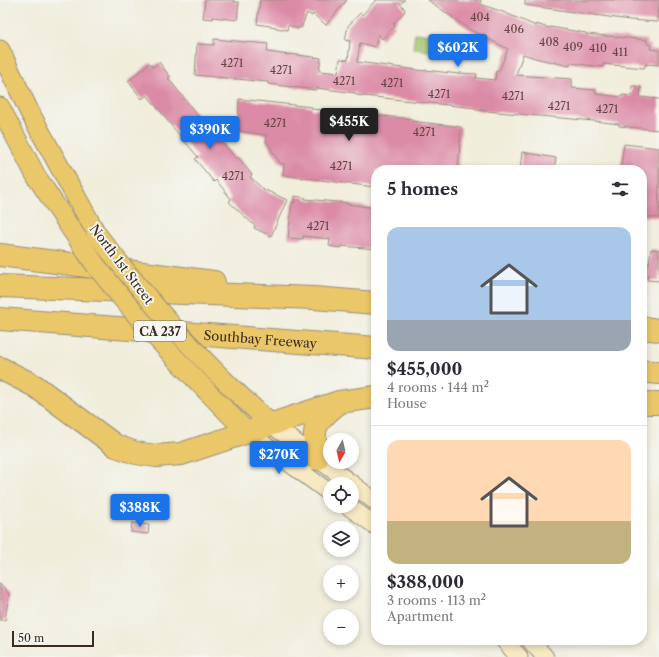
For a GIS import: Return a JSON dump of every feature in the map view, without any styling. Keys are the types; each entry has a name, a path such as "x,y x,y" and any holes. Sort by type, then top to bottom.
{"highway":[{"path":"0,255 14,258 215,282 322,292 347,300"},
{"path":"0,286 347,300 371,302"},
{"name":"Southbay Freeway","path":"0,320 371,348"},
{"path":"647,329 659,330"},
{"path":"0,368 35,386 116,446 136,453 156,456 180,454 339,402 371,398"},
{"path":"647,372 659,373"},
{"path":"317,458 314,438 315,429 322,416 339,402"},
{"path":"647,403 659,403"}],"main road":[{"name":"North 1st Street","path":"0,50 30,113 96,233 119,262 182,337 233,389 272,425 343,477"},
{"name":"North 1st Street","path":"0,107 36,176 97,267 135,314 170,353 247,432 323,488"},
{"name":"North 1st Street","path":"359,489 371,498"},
{"path":"358,513 371,522"},
{"path":"509,645 520,657"},
{"path":"534,645 545,657"}],"green space":[{"path":"415,33 463,39 463,42 465,43 463,53 460,55 413,49"}],"building":[{"path":"205,0 234,0 234,2 239,2 237,20 213,17 213,19 203,18"},
{"path":"260,0 347,0 326,25 313,14 312,16 307,13 301,28 299,27 298,29 288,25 287,30 257,24"},
{"path":"376,0 405,0 400,4 405,11 393,24 395,26 382,39 378,34 375,47 360,43 357,62 425,71 477,74 476,78 495,80 496,71 499,71 508,49 469,29 428,0 481,0 480,4 536,26 536,24 549,28 586,34 647,40 647,44 651,45 650,49 659,50 659,65 646,64 644,68 603,64 603,67 570,63 569,66 523,54 516,75 572,79 572,88 596,90 596,94 622,97 622,95 631,96 632,86 641,87 640,97 659,99 659,130 619,126 619,124 594,121 476,110 476,108 356,95 356,93 317,88 316,90 268,84 268,82 195,75 197,44 214,45 214,39 268,44 267,52 321,58 319,71 338,73 340,59 348,60 350,41 345,40 348,26 360,13 362,15"},
{"path":"525,0 659,0 658,22 630,20 525,5"},
{"path":"159,62 170,77 168,78 202,121 204,120 236,159 238,157 252,175 250,177 263,189 287,200 271,236 254,228 255,226 229,202 231,199 216,180 214,182 195,159 198,157 147,95 142,99 128,81 150,63 153,67"},
{"path":"239,99 312,107 312,109 412,119 411,121 461,127 458,165 371,165 371,186 283,175 284,164 280,163 266,141 267,135 238,131 239,129 236,125 238,123"},
{"path":"624,144 659,148 659,218 647,217 647,165 621,165"},
{"path":"522,152 556,158 555,165 521,165"},
{"path":"295,196 306,198 305,199 347,203 371,207 371,249 342,246 341,248 329,246 330,239 303,236 303,239 288,238 292,202 294,203"},
{"path":"651,249 659,250 659,281 647,280 647,264 649,264"},
{"path":"132,523 149,525 148,534 131,532"},
{"path":"0,583 9,594 5,620 0,620"}]}
